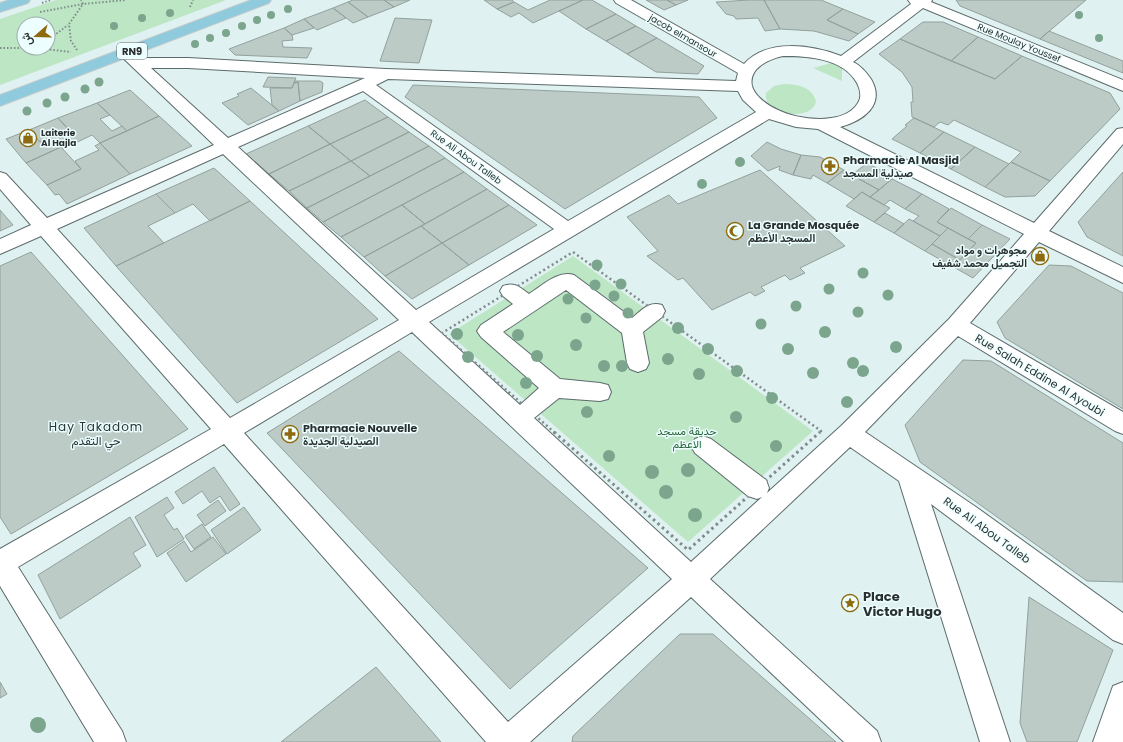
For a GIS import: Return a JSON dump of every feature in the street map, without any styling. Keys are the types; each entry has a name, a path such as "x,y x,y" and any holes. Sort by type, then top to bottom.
{"main road":[{"path":"0,8 23,0"},
{"name":"RN9","path":"0,101 131,58 264,0"}],"street":[{"name":"jacob elmansour","path":"621,0 745,78"},
{"path":"843,62 921,1"},
{"name":"Rue Moulay Youssef","path":"921,1 1123,86"},
{"path":"783,51 817,53 843,62 856,71 865,82 868,89 868,100 862,109 851,117 835,122 821,124 793,121 768,112 752,100 745,78 750,65 760,58 783,51"},
{"path":"131,58 188,63 386,74 745,78"},
{"path":"131,58 866,742"},
{"path":"0,247 386,74"},
{"name":"Rue Ali Abou Talleb","path":"364,84 568,230"},
{"path":"111,742 0,563 227,432 768,112"},
{"path":"821,124 1123,276"},
{"path":"0,178 507,742 691,579 849,433 956,325 1123,133"},
{"path":"600,392 555,388 488,331 567,280 632,329 638,363"},
{"path":"510,291 528,306"},
{"path":"632,329 655,311"},
{"name":"Rue Salah Eddine Al Ayoubi","path":"956,325 1123,424"},
{"path":"528,410 555,388"},
{"name":"Rue Ali Abou Talleb","path":"849,433 909,474 1123,630"},
{"path":"703,446 757,488"},
{"path":"909,474 995,742"},
{"path":"1108,742 1123,696"}],"path":[{"path":"81,0 83,4"},
{"path":"36,13 83,4 126,0"},
{"path":"56,34 69,24 83,4"},
{"path":"56,50 79,52 71,41 69,24"},
{"path":"0,48 16,48"},
{"path":"573,252 821,432 688,550 442,333 510,291 573,252"}],"green space":[{"path":"56,0 226,0 0,85 0,19"},
{"path":"842,60 842,81 813,68"},
{"path":"784,84 808,89 816,101 813,108 798,114 788,114 772,107 767,101 766,93 774,86"},
{"name":"حديقة مسجد الاعظم","path":"573,256 813,431 688,542 449,334"}],"building":[{"path":"353,0 384,0 394,7 368,17 348,2"},
{"path":"384,0 410,0 394,7"},
{"path":"484,0 512,0 514,2 497,9"},
{"path":"550,0 583,0 533,23 519,13 511,17 497,9 514,2 528,10"},
{"path":"583,0 592,0 616,14 586,29 559,11"},
{"path":"646,0 667,0 676,5 664,10"},
{"path":"667,0 688,0 676,5"},
{"path":"764,0 780,29 765,31 758,18 736,19 734,16 726,14 716,2"},
{"path":"764,0 821,0 843,9 827,20 858,34 849,41 814,31 780,29"},
{"path":"956,0 1086,0 1040,39 960,6"},
{"path":"348,2 368,17 353,23 333,8"},
{"path":"333,8 346,18 317,30 304,19"},
{"path":"843,9 875,22 858,34 827,20"},
{"path":"616,14 636,26 606,41 586,29"},
{"path":"395,18 432,20 419,63 380,61"},
{"path":"304,19 314,28 292,35 284,28"},
{"path":"923,22 943,22 978,37 951,61 900,39"},
{"path":"636,26 657,38 627,54 606,41"},
{"path":"284,28 292,35 293,40 282,41 283,47 312,48 307,58 235,55 229,49"},
{"path":"1049,31 1123,61 1123,73 1040,39"},
{"path":"978,37 1022,56 995,79 951,61"},
{"path":"657,38 704,66 698,74 656,72 627,54"},
{"path":"900,39 995,79 1022,56 1110,93 1120,109 1050,181 1011,162 1021,152 954,120 948,125 940,122 934,127 912,117 912,87 902,72 879,54"},
{"path":"268,77 296,78 292,88 263,87"},
{"path":"295,81 320,81 323,83 322,92 300,101 298,82 294,83"},
{"path":"298,82 300,101 279,111 272,105 270,88 292,88 294,83"},
{"path":"413,85 699,97 717,118 565,209 405,97"},
{"path":"251,88 279,111 248,125 222,103 239,96 237,94"},
{"path":"130,90 159,116 127,131 97,103"},
{"path":"365,100 388,117 330,144 308,126"},
{"path":"97,103 110,115 100,119 112,131 122,126 127,131 100,143 92,135 63,149 52,137 69,130 58,118"},
{"path":"159,116 192,146 130,174 100,143"},
{"path":"388,117 409,132 351,161 330,144"},
{"path":"58,118 69,130 40,142 29,130"},
{"path":"914,118 944,132 920,153 892,139"},
{"path":"308,126 330,144 269,174 246,154"},
{"path":"29,130 40,142 52,137 61,147 26,163 6,139"},
{"path":"409,132 429,146 370,176 351,161"},
{"path":"944,132 975,147 951,169 920,153"},
{"path":"767,142 781,149 801,155 793,175 779,170 780,166 768,171 751,156"},
{"path":"100,143 130,174 67,204 59,194 55,195 47,185 81,169 75,161 99,150 95,146"},
{"path":"330,144 351,161 289,191 269,174"},
{"path":"429,146 445,158 323,222 307,208"},
{"path":"61,147 81,169 47,185 26,163"},
{"path":"975,147 1009,164 985,187 951,169"},
{"path":"801,155 820,157 844,170 827,183 813,175 811,179 793,175"},
{"path":"445,158 464,172 341,237 323,222"},
{"path":"351,161 370,176 307,208 289,191"},
{"path":"1011,162 1050,181 1035,196 1005,197 985,187"},
{"path":"867,163 894,177 879,190 852,175"},
{"path":"214,168 250,201 210,221 193,204 175,213 156,194"},
{"name":"La Grande Mosquée المسجد الأعظم","path":"760,170 845,246 800,268 805,273 790,280 785,275 761,287 765,291 755,296 750,292 712,310 683,278 678,280 647,256 658,251 627,217 669,195 678,204"},
{"path":"844,170 879,190 870,197 862,192 854,199 827,183"},
{"path":"464,172 487,189 425,224 402,205"},
{"path":"1123,172 1123,256 1087,237 1078,222"},
{"path":"892,179 922,194 905,209 890,200 884,205 870,197"},
{"path":"487,189 509,205 442,243 421,226"},
{"path":"862,192 890,208 874,222 846,206"},
{"path":"156,194 175,213 148,226 164,243 116,266 84,228"},
{"path":"922,194 949,209 937,222 948,228 940,236 913,221 919,216 905,209"},
{"path":"250,201 378,319 237,403 116,266"},
{"path":"402,205 425,224 364,257 341,237"},
{"path":"509,205 537,225 469,265 442,243"},
{"path":"951,208 982,225 968,239 937,222"},
{"path":"0,210 13,225 0,231"},
{"path":"885,213 904,224 894,233 874,222"},
{"path":"909,219 940,236 925,251 894,233"},
{"path":"982,225 1010,239 973,278 925,251 932,244 960,260 976,243 968,239"},
{"path":"421,226 442,243 385,276 364,257"},
{"path":"948,228 976,243 960,260 932,244"},
{"path":"442,243 469,265 412,299 385,276"},
{"path":"31,252 188,429 11,534 0,517 0,266"},
{"path":"1049,265 1071,266 1123,293 1123,409 1005,338 997,322"},
{"path":"399,351 648,568 510,689 267,433"},
{"path":"963,360 991,361 1123,443 1123,582 1087,581 920,462 905,425"},
{"path":"214,467 240,504 230,511 220,496 210,503 202,491 183,504 175,492"},
{"path":"167,497 174,508 164,515 174,530 177,528 184,539 157,557 135,517"},
{"path":"218,500 226,511 205,526 197,515"},
{"path":"244,507 261,530 227,554 211,530"},
{"path":"130,517 146,545 133,553 141,566 60,619 38,575"},
{"path":"202,524 211,537 194,549 185,536"},
{"path":"213,537 226,554 186,582 167,553 184,541 191,552"},
{"path":"1029,597 1113,650 1077,742 1027,742 1020,723"},
{"path":"680,634 713,634 836,742 572,742 573,736"},
{"path":"376,667 441,742 281,742"},
{"path":"0,682 7,694 0,698"}],"place":[{"name":"Laiterie Al Hajla","path":"28,138"},
{"name":"Pharmacie Al Masjid صيدلية المسجد","path":"830,166"},
{"name":"La Grande Mosquée المسجد الأعظم","path":"735,231"},
{"name":"مجوهرات و مواد التجميل محمد شفيف","path":"1040,256"},
{"name":"Pharmacie Nouvelle الصيدلية الجديدة","path":"290,434"},
{"name":"Place Victor Hugo","path":"850,603"}],"district":[{"name":"Hay Takadom حي التقدم","path":"96,434"}]}
